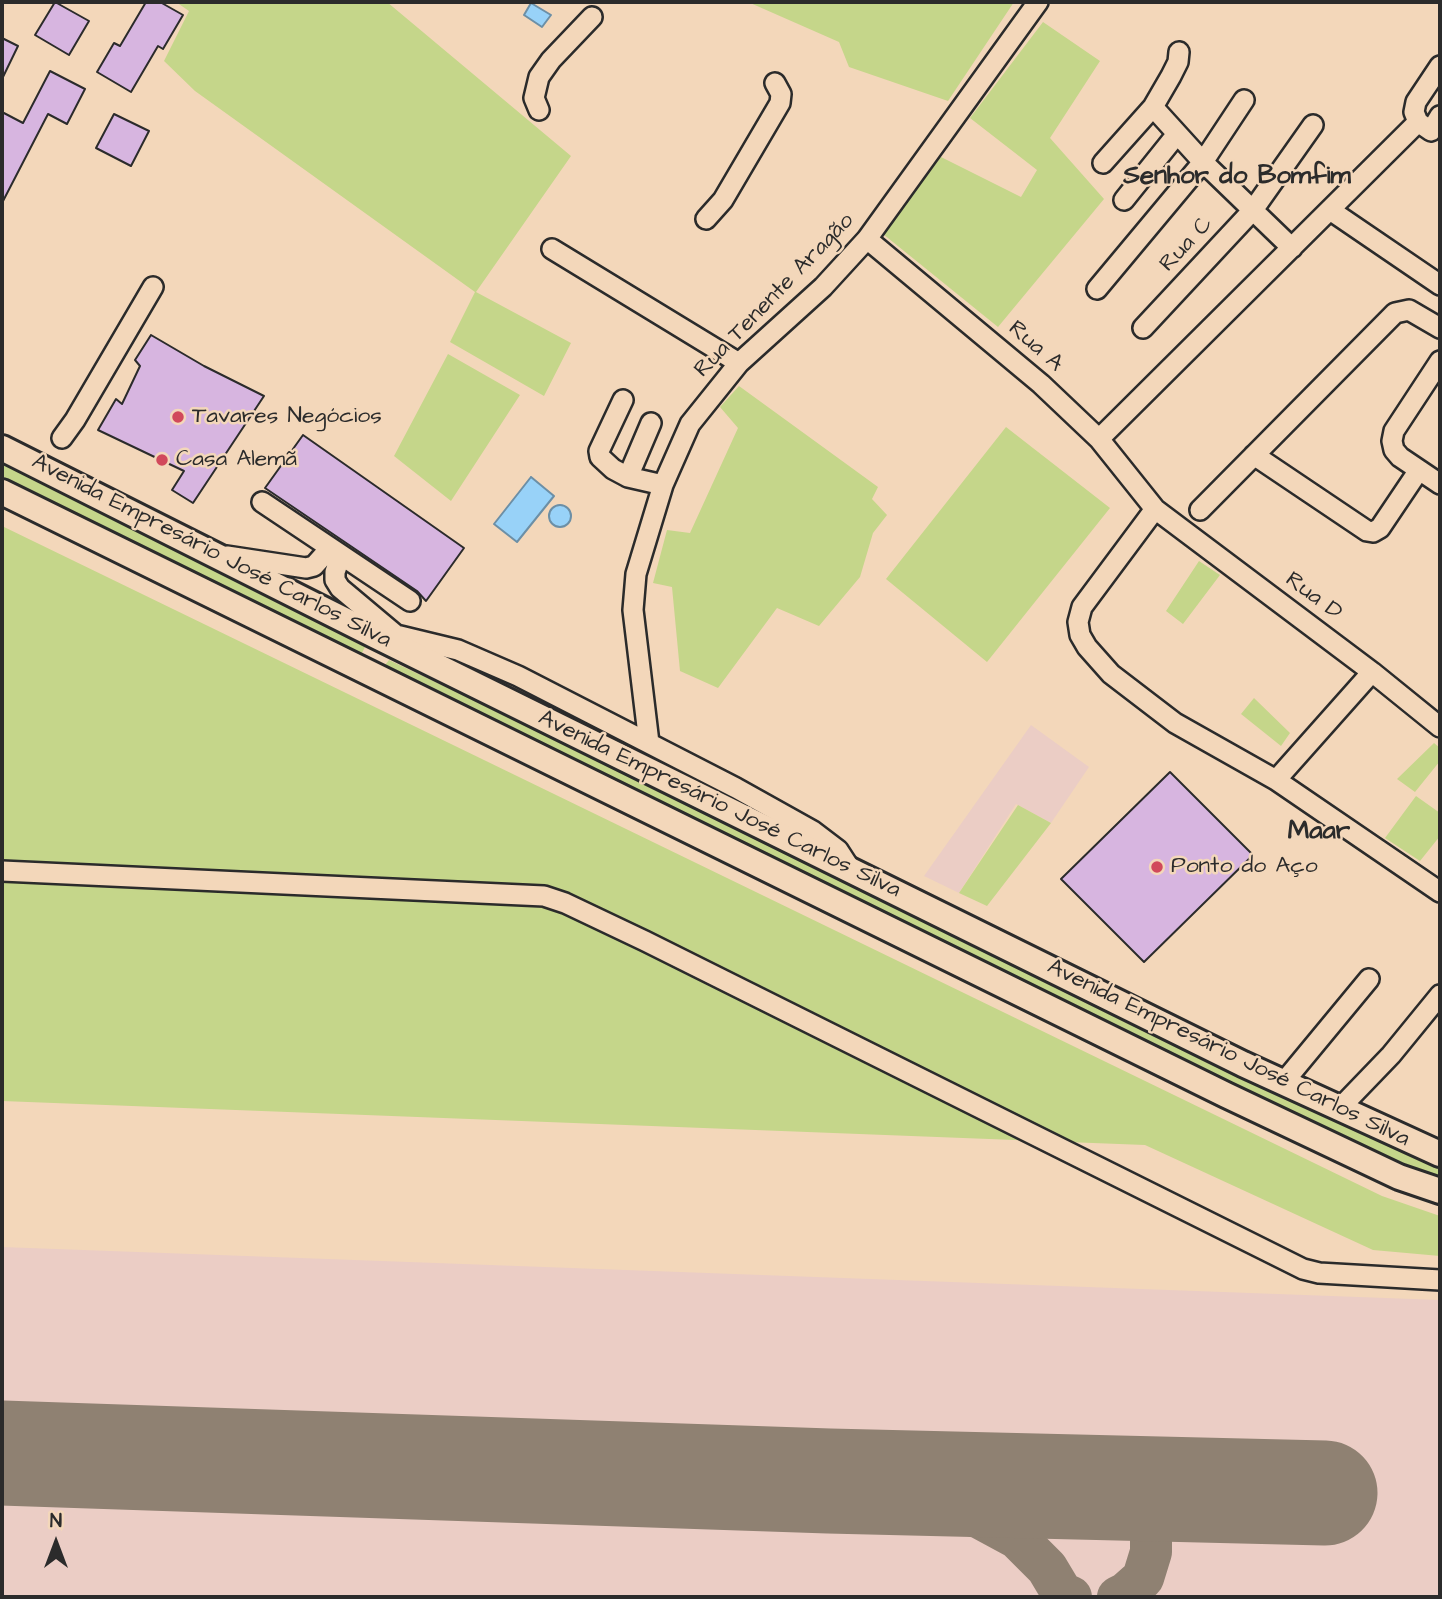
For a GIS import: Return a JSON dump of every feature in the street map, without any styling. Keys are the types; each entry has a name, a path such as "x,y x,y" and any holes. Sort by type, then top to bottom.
{"main road":[{"name":"Avenida Empresário José Carlos Silva","path":"2,448 1283,1083 1440,1154"},
{"name":"Avenida Empresário José Carlos Silva","path":"2,492 1214,1089 1399,1177 1440,1191"},
{"path":"366,671 369,659 387,637"}],"street":[{"name":"Rua Tenente Aragão","path":"649,743 633,610 636,574 663,485 690,424 739,363 823,287 867,239 1038,2"},
{"path":"539,110 534,98 539,78 551,60 592,17"},
{"path":"1103,163 1153,107 1178,62 1179,52"},
{"path":"1099,439 1330,210 1432,126 1414,112 1416,102 1440,66"},
{"path":"706,219 723,200 780,103 781,94 775,83"},
{"path":"1097,289 1203,162 1244,100"},
{"path":"1153,107 1203,162 1292,248"},
{"name":"Rua C","path":"1143,328 1253,211 1313,125"},
{"path":"1124,200 1177,134"},
{"path":"1330,210 1440,285"},
{"name":"Rua A","path":"867,239 1041,384 1099,439 1155,509"},
{"path":"552,249 739,363"},
{"path":"62,438 153,286"},
{"path":"1200,510 1395,313 1409,310 1440,328"},
{"path":"1440,361 1394,431 1392,440 1394,450 1400,457 1440,484"},
{"path":"623,400 599,454 613,469 628,477 663,485"},
{"path":"628,477 651,423"},
{"path":"1254,455 1367,531 1373,532 1380,528 1419,470"},
{"path":"262,502 410,601"},
{"path":"1155,509 1082,607 1078,622 1080,635 1087,647 1111,674 1175,723 1276,780 1440,892"},
{"name":"Rua D","path":"1155,509 1372,672 1440,727"},
{"path":"212,553 306,568 314,566 336,551"},
{"path":"336,551 335,580 387,637 458,650 563,699 736,788 833,834 838,850 851,870"},
{"path":"1276,780 1372,672"},
{"path":"551,722 563,699"},
{"path":"2,871 544,896 565,903 645,941 1303,1269 1319,1273 1440,1280"},
{"path":"1283,1083 1368,979"},
{"path":"1340,1108 1391,1055 1440,995"}],"shaded area":[{"path":"1031,725 1089,767 1051,823 1016,804 959,893 924,876"},
{"path":"2,1247 1440,1300 1440,1597 2,1597"}],"green space":[{"path":"176,2 387,2 571,156 476,292 571,343 544,396 450,342 475,292 195,91 164,61 189,11"},
{"path":"748,2 1014,2 948,101 849,67 839,42"},
{"path":"1043,22 1100,61 1050,138 1104,199 998,327 883,234 941,157 1021,197 1037,170 970,118"},
{"path":"448,354 520,395 451,501 394,456"},
{"path":"739,386 878,487 872,499 887,515 873,533 860,577 819,626 777,608 718,688 680,671 672,587 653,583 667,530 690,533 738,428 720,407"},
{"path":"1006,427 1110,508 987,662 886,579"},
{"path":"2,460 367,643 359,659 2,481"},
{"path":"2,526 1382,1196 1440,1216 1440,1256 1373,1250 1145,1145 2,1101"},
{"path":"1199,561 1220,575 1183,624 1166,611"},
{"path":"389,660 852,879 1440,1165 1440,1181 1317,1129 382,669"},
{"path":"1254,698 1290,733 1281,746 1241,714"},
{"path":"1434,743 1440,748 1440,761 1415,792 1397,779"},
{"path":"1416,796 1440,813 1440,836 1420,861 1385,838"},
{"path":"1018,805 1051,823 987,906 959,893"}],"water":[{"path":"531,3 551,15 542,27 524,15"},
{"path":"531,477 554,496 517,542 494,524"},
{"path":"560,505 568,508 571,516 568,524 560,527 552,524 549,516 552,508"}],"building":[{"path":"55,2 89,21 69,55 35,35"},
{"path":"146,2 160,2 183,15 163,49 158,46 131,92 97,72 114,43 120,46"},
{"path":"2,38 18,46 2,79"},
{"path":"50,71 85,89 67,124 48,114 2,203 2,112 23,123"},
{"path":"114,114 149,131 131,166 96,148"},
{"name":"Tavares Negócios","path":"151,335 204,366 264,396 193,503 172,490 184,471 98,430 116,399 122,404 140,366 135,360"},
{"path":"303,435 464,548 426,601 417,591 265,488"},
{"name":"Ponto do Aço","path":"1170,772 1253,855 1144,962 1061,879"}],"taxiway":[{"path":"829,1481 886,1488 980,1518 1017,1538 1047,1568 1062,1593 1071,1597"},
{"path":"1094,1487 1127,1503 1151,1528 1151,1552 1143,1578 1118,1597"}],"runway":[{"path":"2,1453 829,1481 1325,1493"}],"place":[{"name":"Tavares Negócios","path":"178,417"},
{"name":"Casa Alemã","path":"162,460"},
{"name":"Ponto do Aço","path":"1157,867"}],"district":[{"name":"Senhor do Bomfim","path":"1237,178"},
{"name":"Maar","path":"1319,833"}]}
